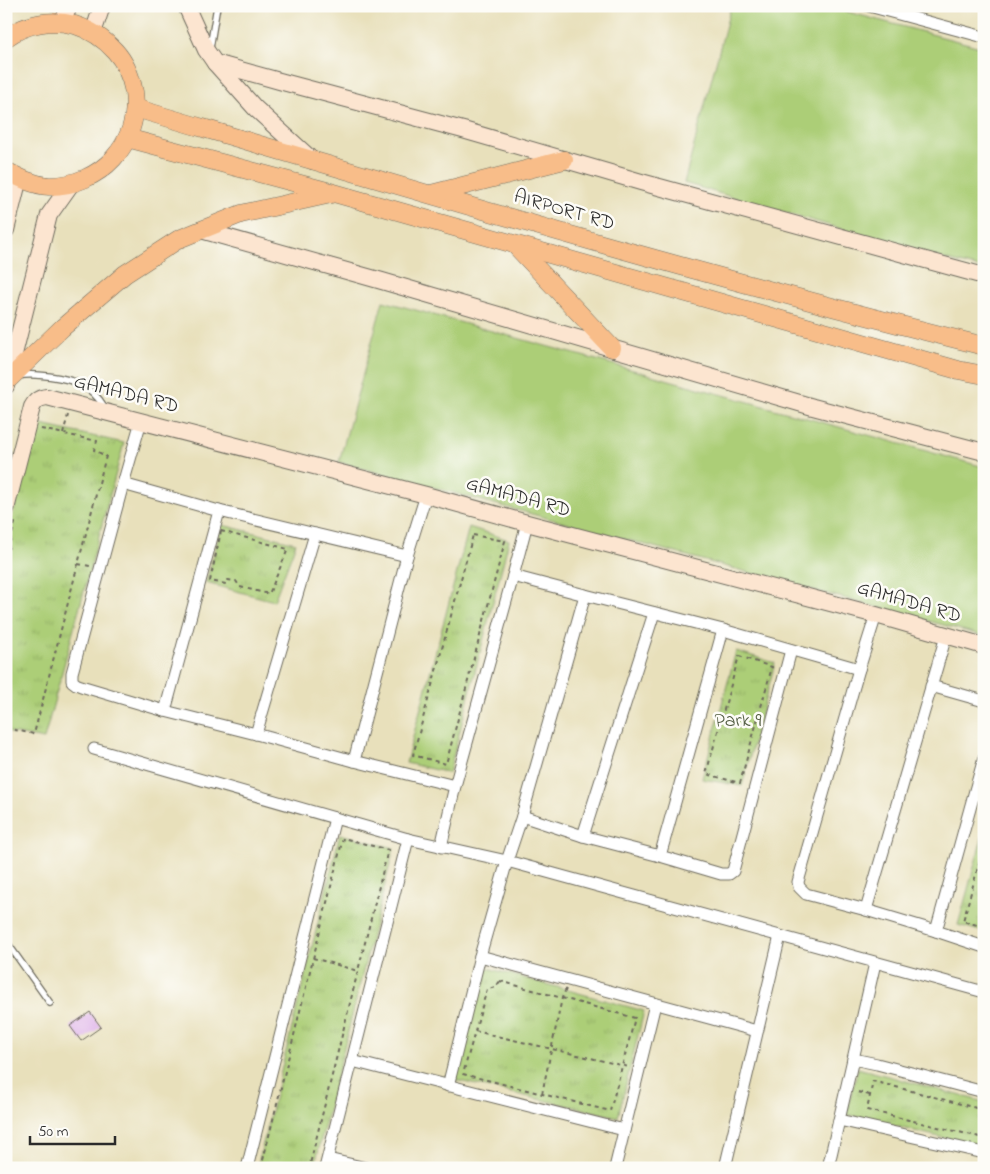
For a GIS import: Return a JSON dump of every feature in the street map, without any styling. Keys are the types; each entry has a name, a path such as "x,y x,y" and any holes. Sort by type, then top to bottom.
{"main road":[{"path":"6,38 16,31 66,14 106,41 122,59 132,80 135,104 132,128 123,147 109,164 91,176 71,184 48,186 25,181 13,174"},
{"name":"AIRPORT RD","path":"135,108 730,281 984,346"},
{"path":"127,138 334,193 949,367 984,375"},
{"path":"430,194 564,160"},
{"path":"7,383 62,328 125,274 179,240 241,214 334,193"},
{"path":"514,244 612,348"}],"street":[{"path":"93,33 102,6"},
{"path":"186,6 212,58 256,108 313,161"},
{"path":"875,7 984,37"},
{"path":"212,58 283,82 463,130 650,185 984,276"},
{"path":"6,230 13,174"},
{"path":"7,383 49,215 71,184"},
{"path":"201,230 813,407 984,452"},
{"name":"GAMADA RD","path":"12,510 32,407 35,401 46,397 426,495 876,615 984,646"},
{"path":"141,421 72,673 72,681 81,686 165,711 455,786"},
{"path":"123,484 219,511 407,556"},
{"path":"354,761 407,556 426,495"},
{"path":"165,711 219,511"},
{"path":"441,846 455,786 527,523"},
{"path":"256,734 315,534"},
{"path":"513,576 723,630 859,668"},
{"path":"448,1086 480,956 585,595"},
{"path":"583,836 654,613"},
{"path":"876,615 798,882 799,887 806,894 866,910 984,947"},
{"path":"660,856 723,630"},
{"path":"866,910 946,636"},
{"path":"522,816 583,836 721,874 729,874 733,871 791,650"},
{"path":"931,686 984,700"},
{"path":"94,749 408,839 507,861 984,992"},
{"path":"936,931 984,758"},
{"path":"247,1168 335,818"},
{"path":"366,1168 327,1163 408,839"},
{"path":"725,1168 780,936"},
{"path":"480,956 757,1031"},
{"path":"828,1168 875,963"},
{"path":"615,1168 654,1004"},
{"path":"853,1059 984,1092"},
{"path":"352,1062 624,1130"},
{"path":"839,1120 984,1153"}],"lane":[{"path":"212,58 217,6"},
{"path":"7,383 23,375 46,375 81,384 98,397 108,412"},
{"path":"6,941 50,1002"}],"path":[{"path":"63,434 71,403"},
{"path":"6,728 34,734 106,456 94,450 97,441 40,428"},
{"path":"6,557 12,510"},
{"path":"222,531 288,549 270,594 240,587 236,581 228,580 226,584 210,581 222,531"},
{"path":"473,535 506,541 446,764 413,755 473,535"},
{"path":"739,656 772,666 740,783 706,774 739,656"},
{"path":"261,1168 343,838 388,850 309,1168"},
{"path":"984,846 963,921 984,927"},
{"path":"313,958 358,971"},
{"path":"500,982 562,998 636,1018 610,1111 463,1074 487,988 496,987 500,982"},
{"path":"542,1094 562,998"},
{"path":"462,1028 639,1069"},
{"path":"984,1110 873,1081 867,1110 984,1138"}],"green space":[{"path":"731,6 825,6 984,48 984,269 684,183"},
{"path":"383,301 984,467 984,636 339,462"},
{"path":"37,424 124,443 44,739 6,732 6,541"},
{"path":"222,525 296,543 274,601 206,583"},
{"path":"469,527 509,540 449,773 406,763"},
{"name":"Park 9","path":"736,651 775,663 742,786 702,779"},
{"path":"984,831 984,932 958,925"},
{"path":"340,834 394,848 314,1168 257,1168"},
{"path":"484,967 644,1011 618,1117 455,1080"},
{"path":"858,1068 984,1102 984,1148 846,1114"}],"building":[{"path":"90,1012 101,1027 81,1041 70,1026"}]}
